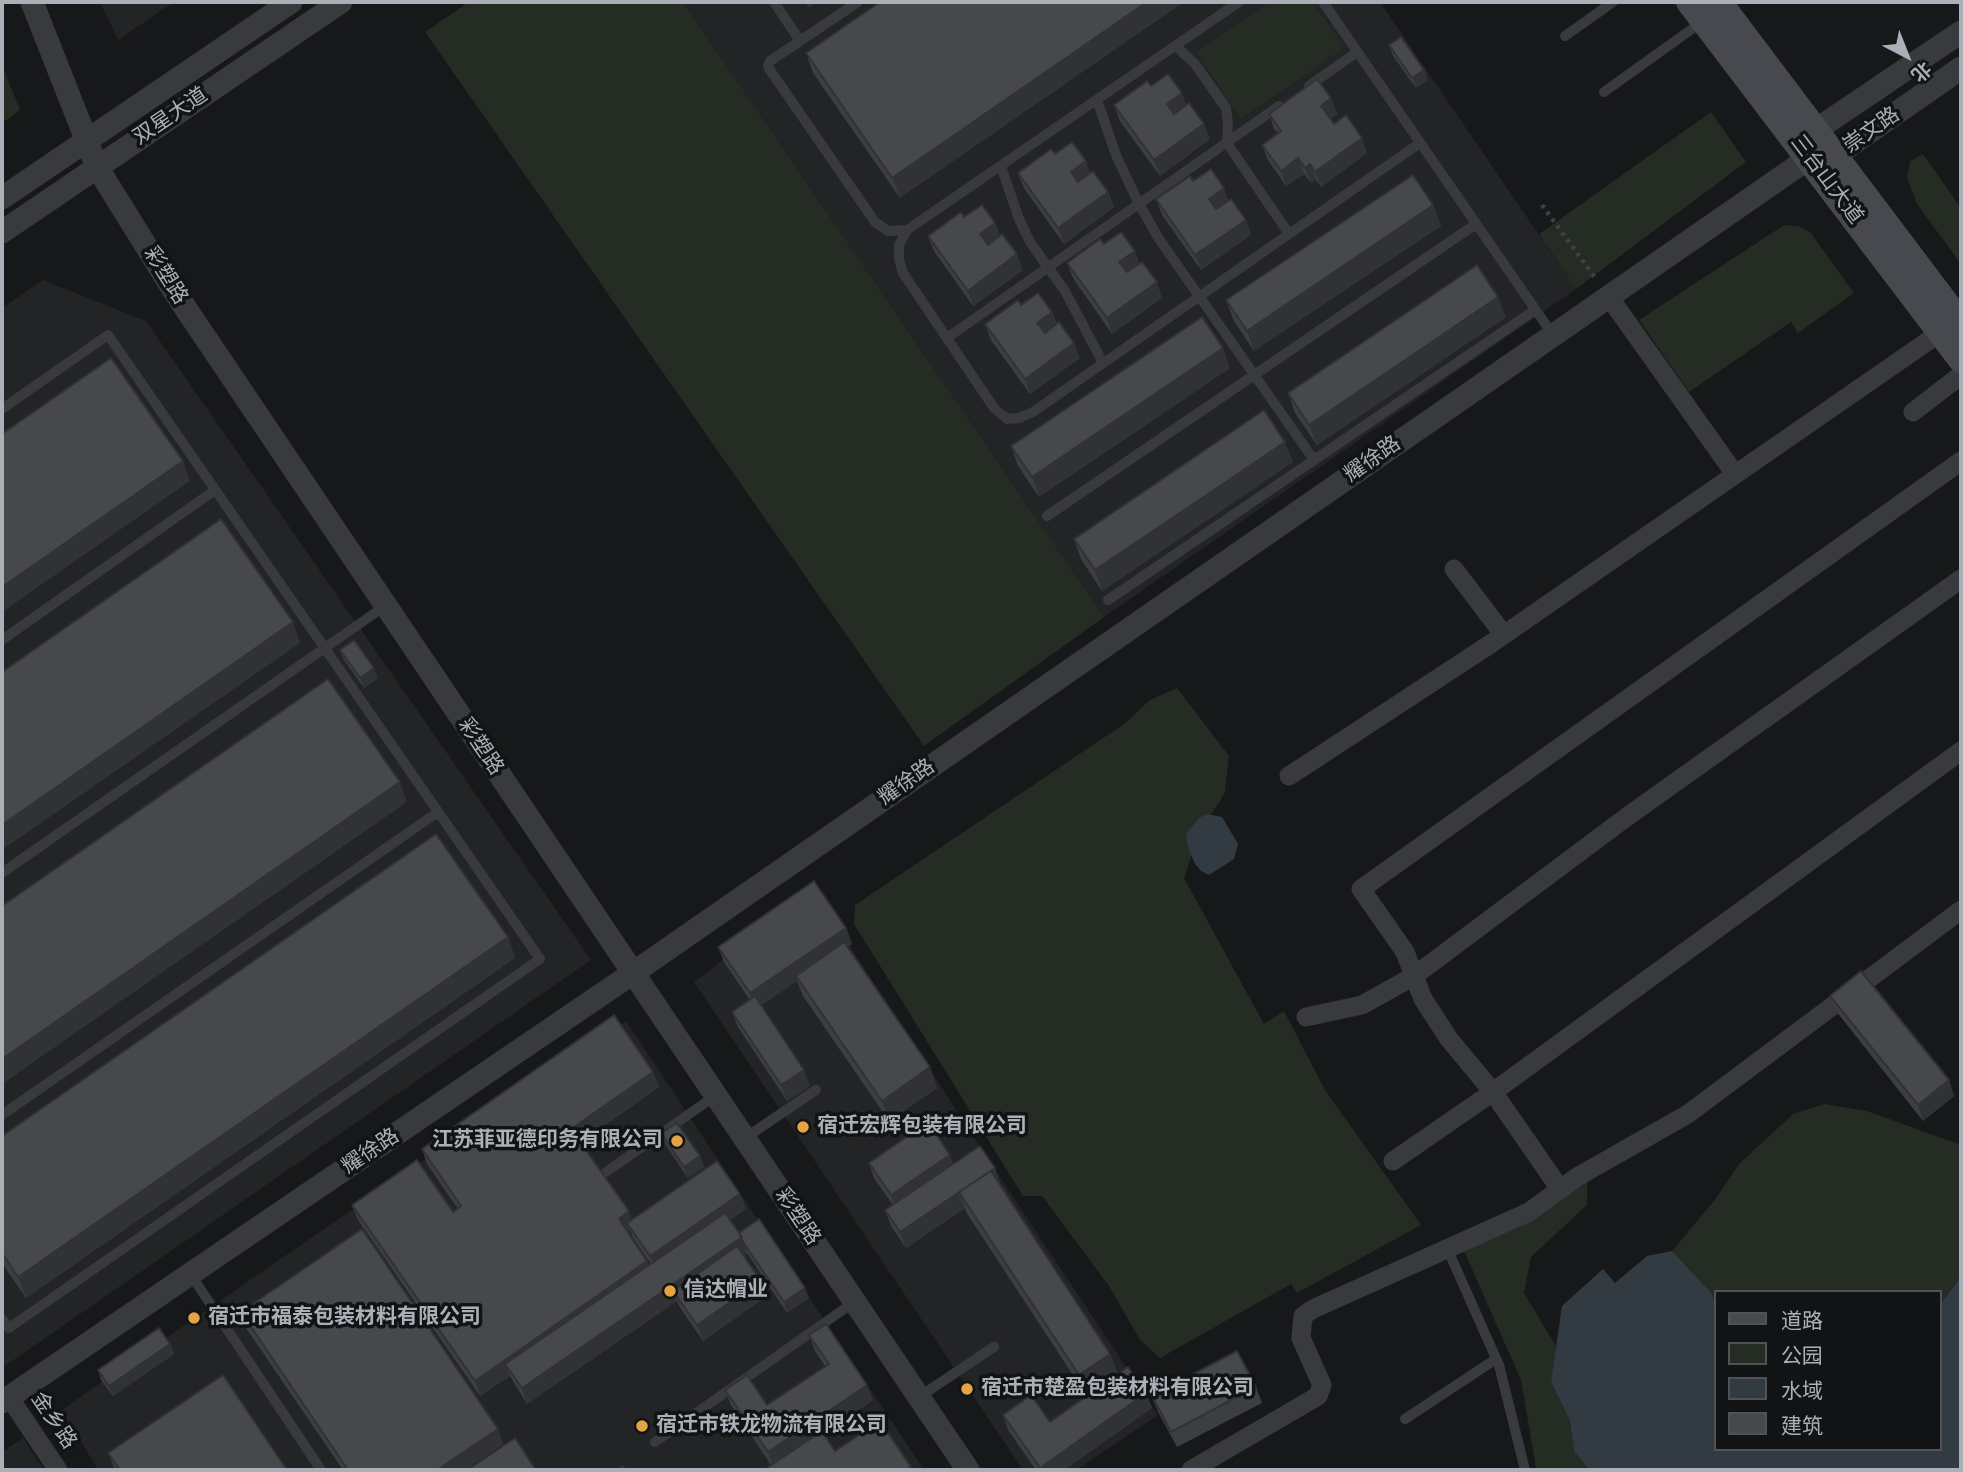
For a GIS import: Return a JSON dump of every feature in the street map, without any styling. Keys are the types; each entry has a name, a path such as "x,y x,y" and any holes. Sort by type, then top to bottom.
{"main road":[{"name":"三台山大道","path":"1704,8 1951,328 1961,359"}],"street":[{"name":"彩塑路","path":"32,2 97,167 174,291 968,1470"},
{"name":"双星大道","path":"2,198 291,2"},
{"name":"双星大道","path":"2,232 341,2"},
{"name":"崇文路","path":"1815,151 1961,32"},
{"name":"崇文路","path":"1815,151 1961,68"},
{"name":"耀徐路","path":"6,1400 633,973 1609,297 1815,151"},
{"path":"1609,297 1735,474"},
{"path":"1289,776 1504,635 1951,328"},
{"path":"1913,412 1961,375"},
{"path":"1560,1189 1493,1092 1449,1039 1423,999 1405,952 1361,890 1961,461"},
{"path":"1454,569 1504,635"},
{"path":"1306,1017 1362,1005 1413,976 1629,816 1961,579"},
{"path":"1393,1161 1493,1092 1961,751"},
{"path":"1191,1470 1214,1465 1318,1396 1322,1385 1301,1338 1303,1316 1313,1308 1529,1212 1560,1189 1688,1114 1961,911"},
{"name":"金乡路","path":"6,1400 58,1470"}],"lane":[{"path":"774,2 800,41"},
{"path":"858,2 770,61 768,65 875,222 888,231 907,230"},
{"path":"1239,2 907,230 899,245 903,273 994,408 1007,419 1019,418 1033,412 1420,143"},
{"path":"1323,2 1553,335"},
{"path":"1565,36 1613,2"},
{"path":"1604,92 1704,8"},
{"path":"1176,46 1195,64 1226,107 1227,143 1289,234"},
{"path":"1303,90 1357,52"},
{"path":"947,338 1292,97"},
{"path":"1097,100 1116,155 1159,239 1314,460"},
{"path":"1001,166 1019,219 1075,309 1103,363"},
{"path":"1047,516 1476,224"},
{"path":"1108,600 1535,310"},
{"path":"2,409 108,335 540,959 9,1328 2,1319"},
{"path":"2,640 215,490"},
{"path":"2,873 386,606"},
{"path":"2,1115 438,812"},
{"path":"744,1139 816,1090"},
{"path":"607,1171 715,1096"},
{"path":"1447,1248 1496,1359 1525,1470"},
{"path":"190,1274 321,1470"},
{"path":"655,1442 854,1301"},
{"path":"919,1397 993,1346"},
{"path":"1405,1419 1496,1359"}],"path":[{"path":"1542,205 1609,297"}],"shaded area":[{"path":"100,2 174,2 118,40"},
{"path":"683,2 1380,2 1576,289 1104,617"},
{"path":"43,280 146,321 591,960 2,1368 2,308"},
{"path":"814,891 1158,1415 1076,1470 1023,1470 694,982"},
{"path":"626,1021 924,1470 99,1470 60,1411"},
{"path":"23,1438 44,1470 2,1470 2,1452"}],"green space":[{"path":"469,2 683,2 1104,617 924,746 425,32"},
{"path":"1270,2 1312,2 1341,42 1341,50 1241,119 1196,52"},
{"path":"2,65 20,110 2,123"},
{"path":"1711,112 1746,162 1576,289 1539,234"},
{"path":"1923,154 1961,208 1961,264 1917,204 1907,177 1910,161"},
{"path":"1784,225 1798,226 1810,232 1854,293 1798,333 1791,322 1689,392 1639,320"},
{"path":"1177,688 1229,756 1225,791 1201,827 1184,878 1264,1024 1284,1011 1325,1090 1421,1225 1297,1293 1291,1284 1160,1358 1140,1340 1109,1286 1042,1196 1023,1196 854,924 855,905 1124,724 1150,700"},
{"path":"1824,1104 1867,1111 1961,1145 1961,1276 1942,1302 1942,1290 1714,1290 1714,1301 1672,1251 1714,1201 1739,1164 1793,1114"},
{"path":"1587,1179 1587,1205 1531,1257 1524,1293 1557,1348 1551,1382 1570,1421 1574,1451 1589,1470 1534,1470 1536,1468 1521,1380 1464,1251"}],"water":[{"path":"1207,814 1222,817 1238,844 1234,859 1209,875 1195,864 1186,834 1199,818"},
{"path":"1672,1251 1714,1299 1714,1451 1942,1451 1942,1302 1961,1276 1961,1470 1589,1470 1574,1451 1570,1421 1551,1382 1562,1306 1603,1269 1615,1283 1647,1256"}],"building":[{"path":"880,2 1147,2 892,178 806,53"},
{"path":"1401,37 1424,70 1412,78 1389,45"},
{"path":"1168,74 1182,93 1167,104 1174,114 1189,103 1204,124 1154,160 1114,105 1147,81 1151,86"},
{"path":"1317,79 1331,98 1321,106 1334,124 1346,115 1362,138 1315,172 1310,164 1305,168 1298,158 1281,171 1262,145 1281,131 1269,114"},
{"path":"1072,142 1086,161 1071,172 1078,182 1093,171 1108,192 1058,228 1018,173 1051,149 1055,154"},
{"path":"1211,169 1224,188 1209,199 1216,209 1231,199 1246,220 1195,255 1156,199 1190,176 1193,181"},
{"path":"1413,175 1433,205 1247,331 1226,300"},
{"path":"982,205 995,223 980,234 988,245 1002,234 1017,254 968,291 928,236 961,212 964,217"},
{"path":"1121,232 1135,251 1119,262 1127,272 1142,262 1157,282 1107,318 1067,263 1100,239 1104,244"},
{"path":"1477,265 1498,297 1309,425 1288,393"},
{"path":"1038,293 1052,312 1037,323 1045,333 1059,322 1074,343 1025,379 985,324 1018,300 1021,305"},
{"path":"1202,317 1223,348 1032,477 1011,446"},
{"path":"111,358 183,461 2,587 2,434"},
{"path":"1264,410 1285,442 1095,570 1074,539"},
{"path":"221,519 293,622 2,825 2,672"},
{"path":"354,640 374,668 360,678 340,650"},
{"path":"328,679 400,782 2,1059 2,906"},
{"path":"436,834 508,937 18,1277 2,1253 2,1136"},
{"path":"814,881 846,928 750,993 718,947"},
{"path":"844,942 930,1067 882,1101 796,976"},
{"path":"1861,971 1949,1080 1918,1105 1830,996"},
{"path":"755,996 804,1070 781,1085 732,1012"},
{"path":"614,1015 653,1072 571,1129 629,1211 619,1219 647,1261 475,1381 352,1205 417,1160 453,1212 461,1206 422,1149"},
{"path":"928,1122 950,1155 891,1195 869,1163"},
{"path":"677,1123 700,1156 684,1167 661,1133"},
{"path":"980,1146 995,1168 900,1232 885,1210"},
{"path":"717,1161 740,1194 650,1256 627,1223"},
{"path":"991,1171 1110,1354 1079,1375 959,1192"},
{"path":"725,1213 742,1237 522,1388 505,1364"},
{"path":"759,1219 805,1288 784,1302 739,1233"},
{"path":"362,1229 498,1429 437,1470 348,1470 241,1312"},
{"path":"737,1246 761,1281 697,1325 673,1291"},
{"path":"826,1324 867,1385 768,1452 725,1390 747,1375 767,1405 829,1364 809,1335"},
{"path":"159,1328 170,1344 109,1386 98,1370"},
{"path":"1237,1351 1256,1387 1171,1432 1152,1396"},
{"path":"1128,1367 1146,1393 1040,1468 1003,1415 1031,1395 1050,1422"},
{"path":"223,1375 287,1470 120,1470 108,1453"},
{"path":"880,1421 911,1467 906,1470 764,1470 822,1431 835,1451"},
{"path":"515,1438 536,1470 467,1470"}],"place":[{"name":"宿迁宏辉包装有限公司","path":"803,1127"},
{"name":"江苏菲亚德印务有限公司","path":"677,1141"},
{"name":"信达帽业","path":"670,1291"},
{"name":"宿迁市福泰包装材料有限公司","path":"194,1318"},
{"name":"宿迁市楚盈包装材料有限公司","path":"967,1389"},
{"name":"宿迁市铁龙物流有限公司","path":"642,1426"}]}
